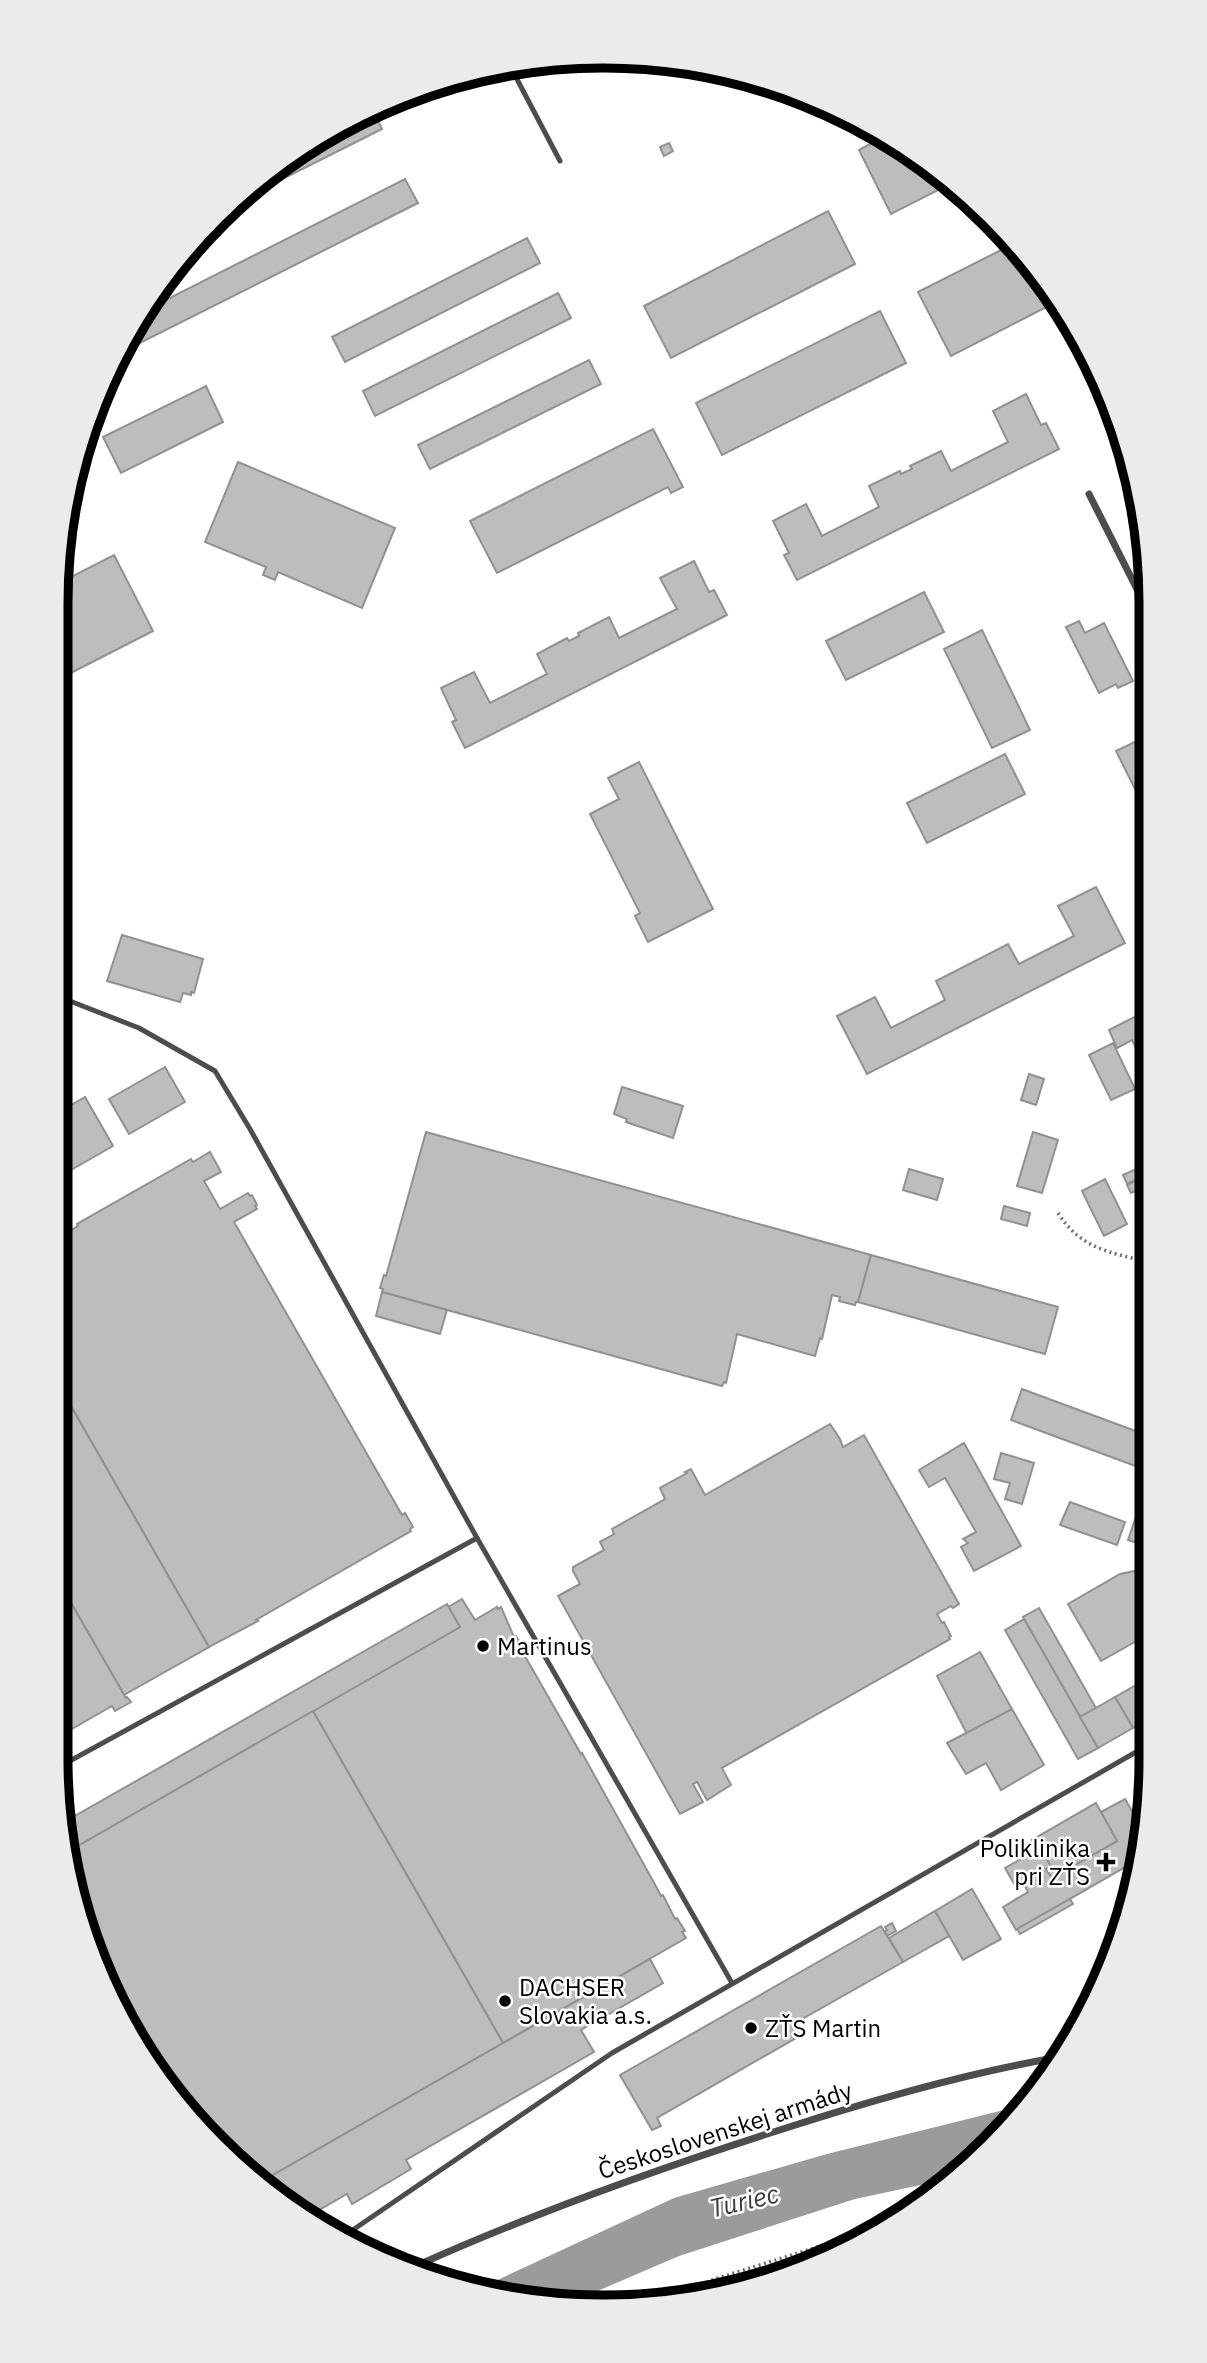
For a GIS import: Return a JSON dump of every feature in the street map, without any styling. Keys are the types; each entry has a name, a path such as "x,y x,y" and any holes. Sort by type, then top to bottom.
{"street":[{"path":"1089,494 1139,592"},
{"name":"Československej armády","path":"423,2263 610,2187 713,2151 849,2108 1011,2066 1047,2059"}],"lane":[{"path":"515,76 560,161"},
{"path":"68,1000 139,1028 215,1071 250,1129 477,1538 732,1983"},
{"path":"68,1762 477,1538"},
{"path":"351,2231 612,2053 1139,1750"}],"path":[{"path":"1058,1213 1077,1238 1090,1245 1139,1259"},
{"path":"697,2286 835,2242"}],"water":[{"name":"Turiec","path":"1009,2109 982,2138 930,2183 855,2199 679,2256 589,2295 534,2290 492,2283 674,2198 827,2154"}],"building":[{"path":"377,119 382,129 270,185 306,158 367,123"},
{"path":"874,142 901,158 941,189 891,214 859,150"},
{"path":"669,143 673,151 664,156 660,147"},
{"path":"405,179 418,203 135,346 161,303"},
{"path":"828,211 855,264 671,358 644,306"},
{"path":"527,238 540,263 345,362 332,337"},
{"path":"1004,249 1049,306 951,356 918,292"},
{"path":"558,293 571,318 375,416 363,391"},
{"path":"880,311 906,363 722,455 696,403"},
{"path":"589,360 601,384 430,469 418,445"},
{"path":"206,386 223,422 121,473 103,437"},
{"path":"1026,394 1041,425 1046,423 1059,449 797,580 784,555 789,553 773,521 806,504 822,536 879,507 869,486 900,471 901,474 912,469 910,466 941,451 951,471 1008,442 993,411"},
{"path":"653,429 683,487 671,493 668,487 497,573 470,521"},
{"path":"238,462 395,528 362,608 278,572 275,580 263,575 266,567 205,542"},
{"path":"114,555 153,631 68,674 69,578"},
{"path":"694,561 709,592 714,590 727,615 465,748 452,722 456,720 441,688 474,672 490,703 547,674 537,654 567,638 569,641 579,636 578,633 609,617 619,638 677,609 660,578"},
{"path":"924,592 944,632 846,680 826,641"},
{"path":"1079,621 1085,633 1104,623 1133,681 1118,688 1116,684 1099,693 1066,627"},
{"path":"982,630 1030,730 992,748 944,649"},
{"path":"1139,740 1139,797 1116,751"},
{"path":"1005,754 1025,794 927,843 907,803"},
{"path":"639,762 713,909 648,942 635,916 640,913 590,814 619,799 608,778"},
{"path":"1096,887 1125,943 867,1074 837,1016 875,997 891,1028 945,1000 936,981 1008,944 1019,964 1074,936 1058,906"},
{"path":"122,935 203,959 194,993 183,993 180,1002 107,981"},
{"path":"1139,1015 1139,1054 1132,1040 1117,1048 1109,1030"},
{"path":"1113,1043 1135,1089 1111,1100 1089,1055"},
{"path":"165,1067 185,1102 129,1134 109,1099"},
{"path":"1029,1074 1044,1079 1036,1105 1021,1100"},
{"path":"622,1087 683,1106 673,1138 626,1122 627,1119 614,1114"},
{"path":"85,1097 113,1146 68,1172 68,1107"},
{"path":"426,1132 871,1255 858,1302 855,1305 839,1301 840,1297 832,1295 822,1339 820,1338 815,1356 737,1334 726,1383 722,1386 382,1292 383,1289 380,1288 384,1275 386,1276"},
{"path":"1033,1132 1058,1140 1042,1193 1017,1186"},
{"path":"210,1152 221,1172 204,1181 220,1209 248,1193 252,1195 257,1209 234,1222 402,1515 405,1513 413,1527 411,1531 256,1620 258,1621 209,1647 68,1401 68,1232 191,1159 193,1162"},
{"path":"909,1169 943,1179 937,1200 903,1190"},
{"path":"1136,1169 1139,1178 1127,1184 1123,1175"},
{"path":"1105,1179 1127,1224 1104,1236 1082,1191"},
{"path":"1139,1179 1139,1190 1131,1193 1127,1185"},
{"path":"1004,1206 1030,1213 1027,1226 1001,1219"},
{"path":"871,1255 1058,1307 1045,1354 858,1302"},
{"path":"382,1292 447,1310 440,1334 376,1316"},
{"path":"1022,1389 1139,1432 1139,1467 1011,1420"},
{"path":"68,1401 209,1647 124,1695 68,1598"},
{"path":"830,1424 843,1447 864,1435 959,1604 937,1614 942,1623 944,1622 950,1639 722,1768 731,1785 707,1800 697,1782 693,1784 703,1802 680,1814 558,1596 580,1584 573,1567 604,1550 600,1542 614,1534 612,1529 665,1499 660,1488 687,1473 685,1472 691,1469 705,1495"},
{"path":"964,1443 1021,1546 974,1571 961,1547 968,1543 963,1539 976,1532 945,1478 929,1487 919,1470"},
{"path":"1001,1453 1034,1463 1022,1504 1005,1499 1010,1483 994,1479"},
{"path":"1070,1502 1125,1522 1117,1545 1060,1525"},
{"path":"1139,1508 1139,1543 1128,1540"},
{"path":"1139,1570 1139,1640 1101,1661 1068,1604 1120,1574"},
{"path":"68,1598 126,1698 131,1702 115,1711 112,1706 68,1731"},
{"path":"462,1599 475,1620 501,1607 514,1637 516,1636 524,1649 522,1651 661,1896 663,1895 675,1919 677,1918 685,1931 682,1932 686,1938 503,2043 313,1711 460,1627 448,1607"},
{"path":"447,1604 460,1627 76,1847 72,1818"},
{"path":"1039,1608 1096,1708 1080,1717 1023,1617"},
{"path":"1024,1619 1098,1748 1078,1759 1005,1630"},
{"path":"980,1652 1012,1709 967,1734 937,1676"},
{"path":"1139,1683 1139,1725 1133,1728 1115,1697"},
{"path":"1115,1697 1133,1728 1098,1748 1080,1717"},
{"path":"1012,1709 1044,1765 1001,1790 986,1763 966,1774 947,1743"},
{"path":"313,1711 503,2043 269,2177 225,2138 201,2112 158,2057 140,2027 123,1996 97,1932 86,1898 76,1847"},
{"name":"Poliklinika pri ZŤS","path":"1125,1799 1135,1817 1128,1866 1016,1930 1003,1907 1028,1892 1023,1882 1016,1887 1005,1868 1040,1848 1051,1866 1046,1869 1052,1878 1117,1841 1101,1812"},
{"path":"1096,1803 1117,1841 1052,1878 1046,1869 1051,1866 1040,1848 1036,1850 1032,1840"},
{"path":"972,1889 1001,1939 963,1960 935,1911"},
{"path":"1070,1899 1073,1904 1020,1934 1017,1929"},
{"path":"935,1911 949,1936 903,1962 889,1938"},
{"path":"892,1923 896,1931 887,1936 885,1927"},
{"name":"ZŤS Martin","path":"881,1926 903,1962 797,2022 803,2034 657,2118 661,2126 652,2130 620,2075"},
{"path":"650,1959 663,1983 581,2030 594,2052 406,2160 411,2169 352,2204 347,2194 317,2211 269,2177"}],"place":[{"name":"Martinus","path":"483,1646"},
{"name":"Poliklinika pri ZŤS","path":"1106,1862"},
{"name":"DACHSER Slovakia a.s.","path":"505,2001"},
{"name":"ZŤS Martin","path":"751,2028"}]}
